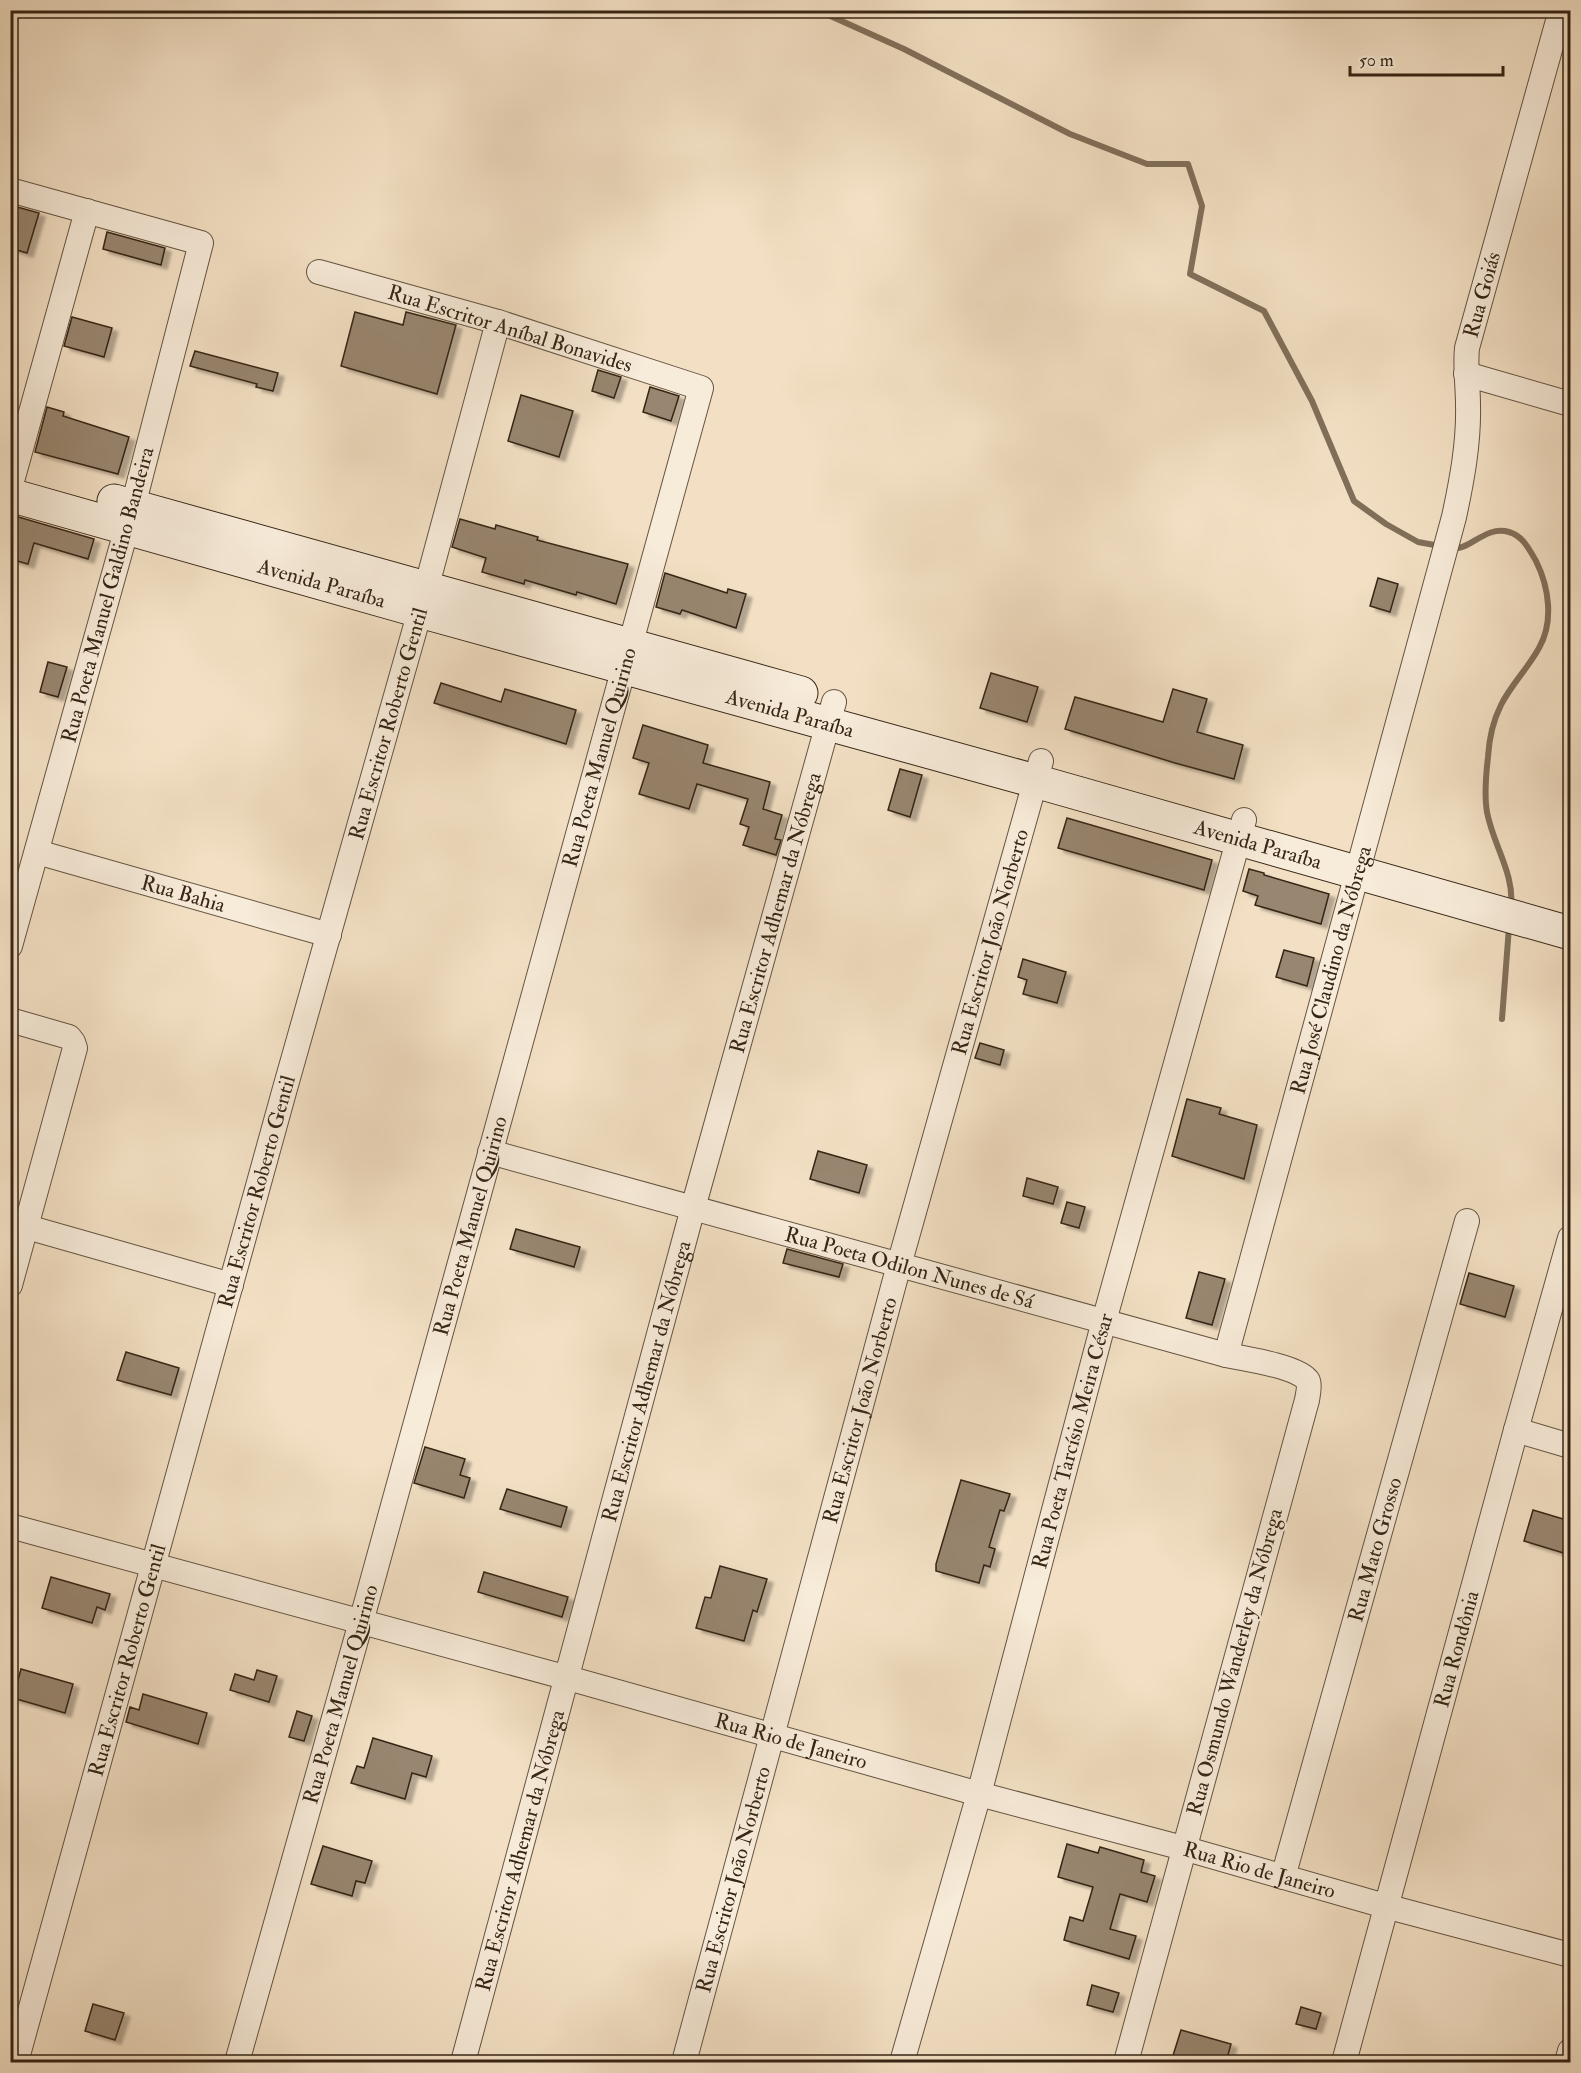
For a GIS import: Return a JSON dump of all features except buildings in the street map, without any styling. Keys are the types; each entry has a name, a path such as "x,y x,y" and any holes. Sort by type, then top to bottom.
{"street":[{"name":"Rua Goiás","path":"1436,584 1461,483 1468,405 1467,348 1561,10"},
{"path":"10,190 87,211 11,483"},
{"name":"Rua Poeta Manuel Galdino Bandeira","path":"10,946 130,517 201,243 87,211"},
{"name":"Rua Escritor Aníbal Bonavides","path":"319,272 498,322 701,388"},
{"name":"Rua Escritor Roberto Gentil","path":"16,2062 424,599 498,322"},
{"path":"1466,374 1570,404"},
{"name":"Rua Poeta Manuel Quirino","path":"237,2062 362,1622 701,388"},
{"name":"Avenida Paraíba","path":"11,483 830,712 1359,863 1538,911"},
{"name":"Rua José Claudino da Nóbrega","path":"1226,1354 1436,584"},
{"name":"Rua Escritor Adhemar da Nóbrega","path":"463,2062 693,1208 830,712"},
{"name":"Rua Escritor João Norberto","path":"684,2062 899,1265 1038,771"},
{"name":"Rua Poeta Tarcísio Meira César","path":"902,2062 979,1794 1104,1321 1241,829"},
{"name":"Rua Bahia","path":"37,852 329,935"},
{"path":"10,1020 69,1037 75,1048 10,1285"},
{"name":"Rua Poeta Odilon Nunes de Sá","path":"490,1152 1301,1374 1309,1384 1307,1400"},
{"name":"Rua Mato Grosso","path":"1283,1877 1467,1221"},
{"path":"27,1227 231,1285"},
{"name":"Rua Rondônia","path":"1344,2062 1385,1905 1570,1238"},
{"name":"Rua Osmundo Wanderley da Nóbrega","path":"1126,2062 1307,1400"},
{"path":"1516,1430 1570,1446"},
{"name":"Rua Rio de Janeiro","path":"10,1526 1570,1955"},
{"path":"1568,2062 1570,2052"}],"waterway":[{"path":"817,10 904,49 1070,134 1147,164 1188,164 1202,206 1190,274 1264,311 1312,401 1354,501 1386,524 1418,542 1440,546"},
{"path":"1450,548 1464,546 1492,532 1514,534 1525,544 1536,561 1547,593 1548,616 1544,638 1501,705 1490,737 1486,784 1487,812 1507,871 1511,908"},
{"path":"1502,1019 1509,927"}]}
